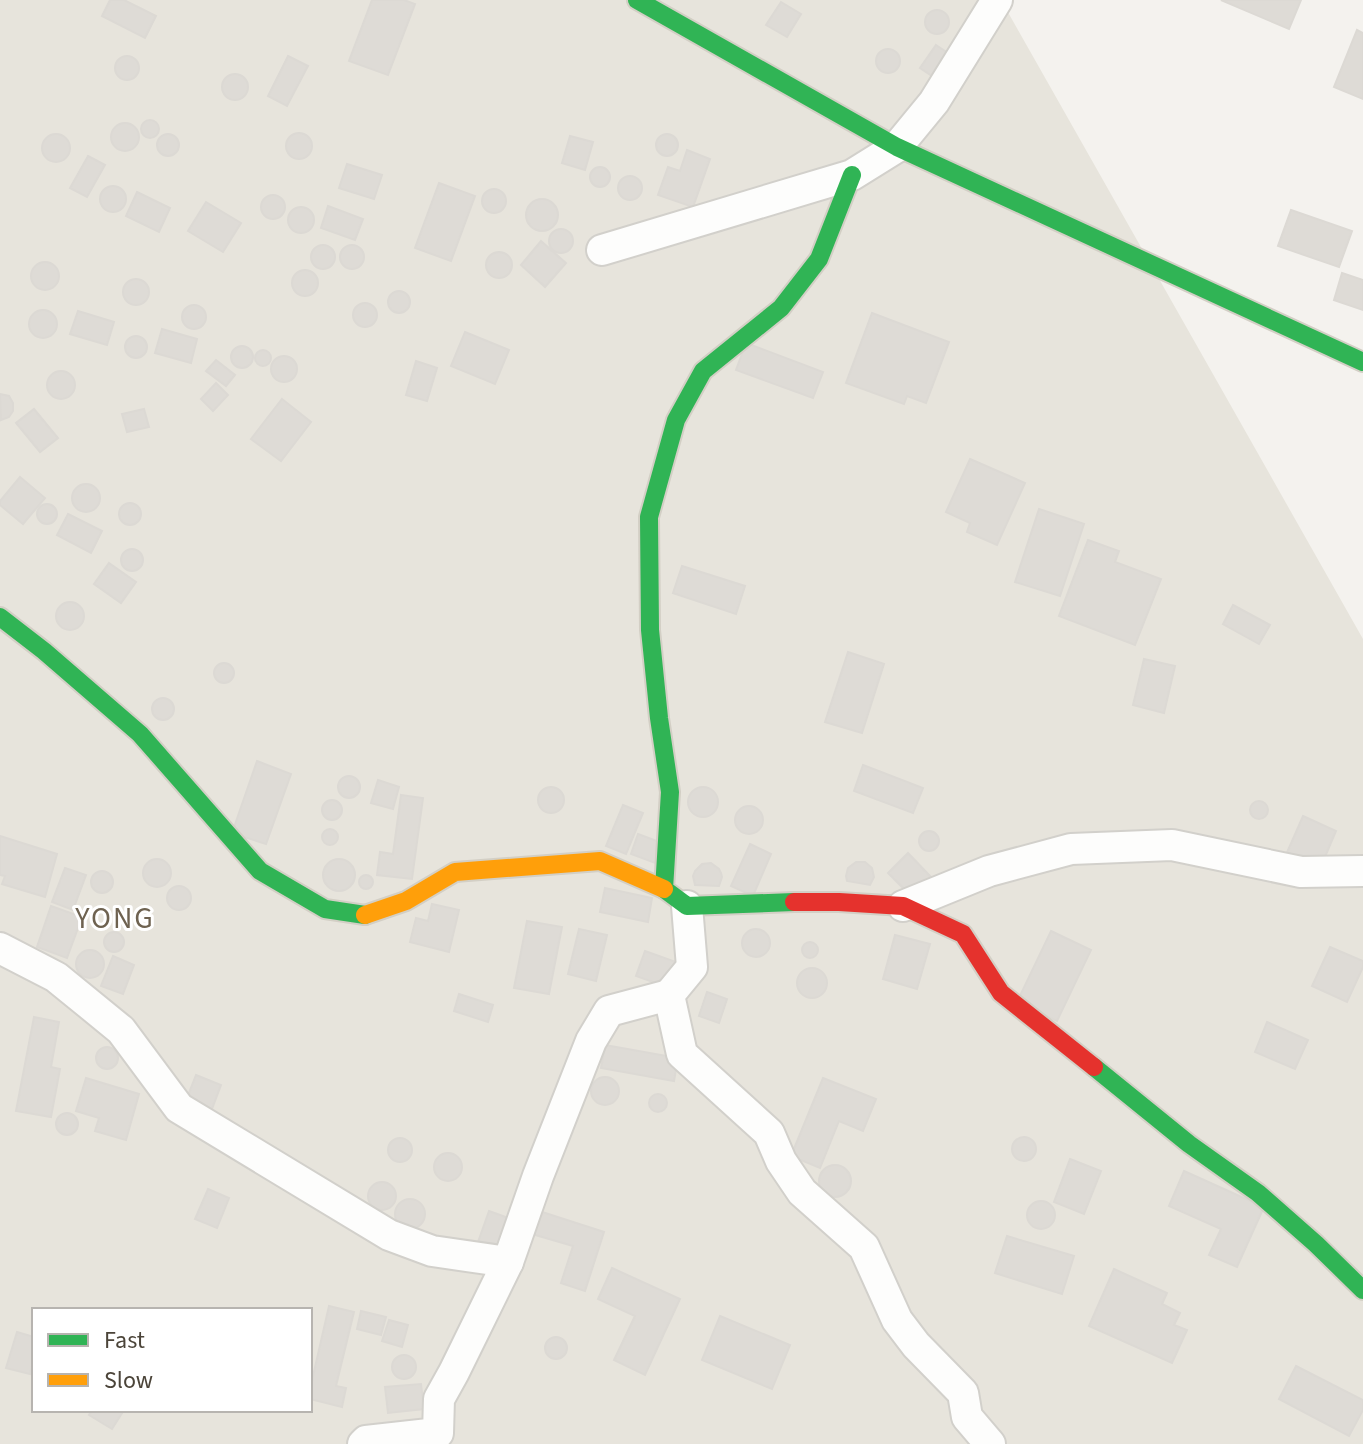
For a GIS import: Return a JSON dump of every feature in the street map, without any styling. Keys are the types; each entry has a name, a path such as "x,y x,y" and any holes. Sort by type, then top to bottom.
{"street":[{"path":"637,0 897,147 1363,362"},
{"path":"602,250 852,175 897,147 934,102 997,0"},
{"path":"363,1444 366,1441 438,1433 439,1399 508,1262 543,1163 600,1024 609,1011 669,995 692,967 676,898 670,792 650,630 649,517 676,420 703,371 781,308 810,272 819,259 852,175"},
{"path":"0,617 140,734 260,871 325,909 366,915 406,901 455,872 600,861 676,898 743,903 839,902 903,906 963,934 1001,993 1189,1144 1258,1193 1363,1290"},
{"path":"903,906 989,871 1071,849 1172,845 1301,872 1363,871"},
{"path":"0,948 56,977 121,1030 179,1108 389,1235 432,1251 508,1262"},
{"path":"669,995 682,1054 769,1133 781,1161 802,1192 864,1247 897,1320 916,1345 963,1393 967,1417 990,1444"}],"shaded area":[{"path":"0,0 1001,0 1363,639 1363,1444 0,1444"}],"building":[{"path":"110,0 124,0 156,16 145,38 102,16"},
{"path":"372,0 404,0 415,4 388,75 349,61"},
{"path":"1221,0 1301,0 1289,29"},
{"path":"781,2 801,14 787,37 766,25"},
{"path":"937,10 946,13 949,22 946,31 937,34 928,31 925,22 928,13"},
{"path":"1357,30 1363,33 1363,99 1334,87"},
{"path":"936,45 957,59 941,82 920,68"},
{"path":"888,49 897,52 900,61 897,70 888,73 879,70 876,61 879,52"},
{"path":"127,56 136,59 139,68 136,77 127,80 118,77 115,68 118,59"},
{"path":"288,56 308,66 287,106 268,96"},
{"path":"235,74 244,78 248,87 244,96 235,100 226,96 222,87 226,78"},
{"path":"150,120 159,129 150,138 141,129"},
{"path":"125,123 135,127 139,137 135,147 125,151 115,147 111,137 115,127"},
{"path":"299,133 308,137 312,146 308,155 299,159 290,155 286,146 290,137"},
{"path":"56,134 66,138 70,148 66,158 56,162 46,158 42,148 46,138"},
{"path":"168,134 176,137 179,145 176,153 168,156 160,153 157,145 160,137"},
{"path":"663,134 671,134 678,145 671,156 663,156 656,149 656,141"},
{"path":"570,136 593,142 585,170 562,163"},
{"path":"687,150 710,159 693,207 658,195 668,167 680,171"},
{"path":"88,156 105,165 87,197 70,188"},
{"path":"347,164 382,175 374,199 339,188"},
{"path":"600,167 607,170 610,177 607,184 600,187 593,184 590,177 593,170"},
{"path":"630,176 639,179 642,188 639,197 630,200 621,197 618,188 621,179"},
{"path":"439,183 475,196 451,261 415,248"},
{"path":"113,186 122,190 126,199 122,208 113,212 104,208 100,199 104,190"},
{"path":"494,189 503,192 506,201 503,210 494,213 485,210 482,201 485,192"},
{"path":"137,192 170,208 159,232 126,216"},
{"path":"273,195 284,202 285,207 278,218 273,219 262,212 261,207 268,196"},
{"path":"542,199 554,203 558,215 554,227 542,231 530,227 526,215 530,203"},
{"path":"206,202 241,223 223,252 188,231"},
{"path":"328,206 363,219 355,240 321,228"},
{"path":"301,207 310,211 314,220 310,229 301,233 292,229 288,220 292,211"},
{"path":"1291,210 1352,231 1339,267 1278,246"},
{"path":"561,229 570,232 573,241 570,250 561,253 552,250 549,241 552,232"},
{"path":"541,241 566,263 545,287 521,265"},
{"path":"323,245 332,248 335,257 332,266 323,269 314,266 311,257 314,248"},
{"path":"352,245 363,252 364,257 357,268 352,269 341,262 340,257 347,246"},
{"path":"499,252 508,256 512,265 508,274 499,278 490,274 486,265 490,256"},
{"path":"45,262 55,266 59,276 55,286 45,290 35,286 31,276 35,266"},
{"path":"305,270 314,274 318,283 314,292 305,296 296,292 292,283 296,274"},
{"path":"1342,273 1363,280 1363,310 1334,300"},
{"path":"136,279 145,283 149,292 145,301 136,305 127,301 123,292 127,283"},
{"path":"399,291 410,302 399,313 388,302"},
{"path":"365,303 374,306 377,315 374,324 365,327 356,324 353,315 356,306"},
{"path":"194,305 203,308 206,317 203,326 194,329 185,326 182,317 185,308"},
{"path":"43,310 53,314 57,324 53,334 43,338 33,334 29,324 33,314"},
{"path":"78,311 114,322 107,345 70,334"},
{"path":"872,313 949,342 926,403 907,396 904,404 846,383"},
{"path":"162,329 197,339 191,363 155,353"},
{"path":"465,332 509,350 495,384 451,366"},
{"path":"136,336 144,339 147,347 144,355 136,358 128,355 125,347 128,339"},
{"path":"746,343 823,372 813,398 736,370"},
{"path":"242,346 250,349 253,357 250,365 242,368 234,365 231,357 234,349"},
{"path":"263,350 271,358 263,366 255,358"},
{"path":"284,356 293,360 297,369 293,378 284,382 275,378 271,369 275,360"},
{"path":"216,360 235,375 226,386 206,371"},
{"path":"416,361 437,368 427,401 406,395"},
{"path":"61,371 71,375 75,385 71,395 61,399 51,395 47,385 51,375"},
{"path":"216,383 228,395 213,411 201,399"},
{"path":"0,394 9,396 13,403 9,417 1,420"},
{"path":"282,399 311,422 281,461 251,439"},
{"path":"34,409 58,438 40,452 16,423"},
{"path":"144,409 149,427 127,432 122,414"},
{"path":"970,459 1025,483 997,545 967,532 970,523 946,512"},
{"path":"20,477 45,498 23,524 0,505"},
{"path":"86,484 96,488 100,498 96,508 86,512 76,508 72,498 76,488"},
{"path":"130,503 138,506 141,514 138,522 130,525 122,522 119,514 122,506"},
{"path":"47,504 54,507 57,514 54,521 47,524 40,521 37,514 40,507"},
{"path":"1039,509 1084,524 1060,596 1015,582"},
{"path":"68,514 102,531 91,553 57,535"},
{"path":"1088,540 1119,551 1115,562 1161,579 1135,645 1059,616"},
{"path":"132,549 140,552 143,560 140,568 132,571 124,568 121,560 124,552"},
{"path":"109,563 136,582 121,603 94,584"},
{"path":"682,566 745,586 736,614 673,593"},
{"path":"70,602 80,606 84,616 80,626 70,630 60,626 56,616 60,606"},
{"path":"1233,605 1270,625 1259,644 1223,624"},
{"path":"848,652 884,664 862,733 825,722"},
{"path":"1144,659 1175,666 1164,713 1133,705"},
{"path":"220,663 228,663 234,673 228,683 220,683 214,677 214,669"},
{"path":"163,698 171,701 174,709 171,717 163,720 155,717 152,709 155,701"},
{"path":"257,761 291,774 266,844 232,833"},
{"path":"863,765 923,788 913,813 854,791"},
{"path":"349,776 357,779 360,787 357,795 349,798 341,795 338,787 341,779"},
{"path":"378,780 399,787 393,809 371,803"},
{"path":"551,787 560,791 564,800 560,809 551,813 542,809 538,800 542,791"},
{"path":"703,787 714,791 718,802 714,813 703,817 692,813 688,802 692,791"},
{"path":"401,795 423,798 412,879 377,875 380,852 393,854"},
{"path":"332,800 339,803 342,810 339,817 332,820 325,817 322,810 325,803"},
{"path":"1255,801 1263,801 1268,810 1266,817 1255,819 1250,814 1250,806"},
{"path":"623,805 643,813 626,854 606,846"},
{"path":"749,806 759,810 763,820 759,830 749,834 739,830 735,820 739,810"},
{"path":"1303,816 1336,831 1319,871 1285,857"},
{"path":"330,829 336,831 336,843 330,845 324,843 322,837 324,831"},
{"path":"929,831 936,834 939,841 936,848 929,851 922,848 919,841 922,834"},
{"path":"638,834 665,844 658,864 631,854"},
{"path":"0,836 57,854 45,897 2,884 5,876 0,875"},
{"path":"750,844 771,854 753,896 731,886"},
{"path":"908,853 932,878 913,898 888,873"},
{"path":"157,859 167,863 171,873 167,883 157,887 147,883 143,873 147,863"},
{"path":"339,859 350,864 355,875 350,886 339,891 328,886 323,875 328,864"},
{"path":"856,862 865,862 872,868 874,877 870,885 847,881 848,868"},
{"path":"711,863 721,873 719,886 695,885 695,871 702,864"},
{"path":"65,868 86,875 73,910 52,902"},
{"path":"102,871 110,874 113,882 110,890 102,893 94,890 91,882 94,874"},
{"path":"366,875 373,882 366,889 359,882"},
{"path":"179,886 190,893 191,898 184,909 179,910 168,903 167,898 174,887"},
{"path":"605,888 652,898 648,922 600,912"},
{"path":"432,904 459,910 449,952 410,942 416,918 428,921"},
{"path":"51,906 82,917 67,958 37,947"},
{"path":"527,921 562,927 549,994 514,988"},
{"path":"579,929 607,935 596,981 568,974"},
{"path":"756,929 766,933 770,943 766,953 756,957 746,953 742,943 746,933"},
{"path":"1051,931 1091,950 1057,1021 1017,1002"},
{"path":"110,932 118,932 124,942 118,952 110,952 104,946 104,938"},
{"path":"895,935 930,944 917,989 883,979"},
{"path":"807,942 813,942 818,950 816,956 807,958 802,953 802,947"},
{"path":"1330,947 1363,961 1347,1002 1312,986"},
{"path":"90,950 100,954 104,964 100,974 90,978 80,974 76,964 80,954"},
{"path":"645,951 676,962 667,987 636,976"},
{"path":"113,956 134,965 123,994 101,986"},
{"path":"812,968 818,969 826,977 826,989 818,997 812,998 806,997 798,989 797,983 798,977 806,969"},
{"path":"707,992 727,999 719,1023 699,1016"},
{"path":"459,994 493,1005 488,1022 454,1011"},
{"path":"34,1017 59,1022 51,1067 60,1069 51,1117 16,1111"},
{"path":"1267,1022 1308,1040 1295,1069 1255,1052"},
{"path":"605,1045 678,1058 674,1081 601,1068"},
{"path":"103,1047 111,1047 118,1058 111,1069 103,1069 96,1062 96,1054"},
{"path":"196,1075 221,1085 212,1109 187,1098"},
{"path":"605,1077 615,1081 619,1091 615,1101 605,1105 595,1101 591,1091 595,1081"},
{"path":"86,1078 139,1094 126,1140 95,1131 99,1118 76,1111"},
{"path":"823,1078 876,1099 863,1131 839,1121 820,1168 791,1156"},
{"path":"654,1094 662,1094 667,1103 665,1110 654,1112 649,1107 649,1099"},
{"path":"67,1113 75,1116 78,1124 75,1132 67,1135 59,1132 56,1124 59,1116"},
{"path":"1024,1137 1033,1140 1036,1149 1033,1158 1024,1161 1015,1158 1012,1149 1015,1140"},
{"path":"400,1138 408,1142 412,1150 408,1158 400,1162 392,1158 388,1150 392,1142"},
{"path":"448,1153 458,1157 462,1167 458,1177 448,1181 438,1177 434,1167 438,1157"},
{"path":"1070,1159 1101,1171 1084,1214 1054,1202"},
{"path":"835,1165 846,1170 851,1181 846,1192 835,1197 824,1192 819,1181 824,1170"},
{"path":"1184,1171 1264,1207 1237,1267 1209,1255 1221,1229 1169,1206"},
{"path":"382,1182 392,1186 396,1196 392,1206 382,1210 372,1206 368,1196 372,1186"},
{"path":"208,1189 229,1198 217,1228 195,1219"},
{"path":"410,1199 421,1203 425,1214 421,1225 410,1229 399,1225 395,1214 399,1203"},
{"path":"1041,1201 1051,1205 1055,1215 1051,1225 1041,1229 1031,1225 1027,1215 1031,1205"},
{"path":"489,1211 511,1219 499,1253 477,1245"},
{"path":"539,1211 604,1232 585,1291 561,1283 573,1246 532,1234"},
{"path":"1007,1236 1074,1256 1062,1294 995,1273"},
{"path":"612,1268 680,1299 645,1375 614,1360 635,1316 598,1299"},
{"path":"1114,1269 1167,1293 1162,1304 1180,1313 1174,1325 1187,1330 1172,1363 1089,1326"},
{"path":"329,1306 354,1312 336,1386 346,1388 342,1407 312,1400 312,1380"},
{"path":"361,1311 386,1317 381,1335 357,1329"},
{"path":"720,1316 790,1345 772,1389 702,1360"},
{"path":"389,1320 408,1325 402,1347 382,1341"},
{"path":"17,1332 32,1336 30,1374 6,1368"},
{"path":"556,1337 564,1340 567,1348 564,1356 556,1359 548,1356 545,1348 548,1340"},
{"path":"404,1355 412,1359 416,1367 412,1375 404,1379 396,1375 392,1367 396,1359"},
{"path":"1296,1366 1363,1400 1363,1410 1349,1436 1279,1399"},
{"path":"421,1384 424,1409 388,1413 385,1387"},
{"path":"91,1412 123,1412 112,1429 89,1415"}],"traffic: fast":[{"path":"637,0 897,147 1363,362"},
{"path":"794,902 687,906 664,889 670,792 650,630 649,517 676,420 703,371 781,308 819,259 852,175"},
{"path":"0,617 140,734 260,871 325,909 365,915"},
{"path":"1094,1067 1189,1144 1258,1193 1363,1290"}],"traffic: slow":[{"path":"365,915 406,901 455,872 600,861 664,889"}],"traffic: jam":[{"path":"794,902 903,906 963,934 1001,993 1094,1067"}],"district":[{"name":"YONG","path":"115,918"}]}
